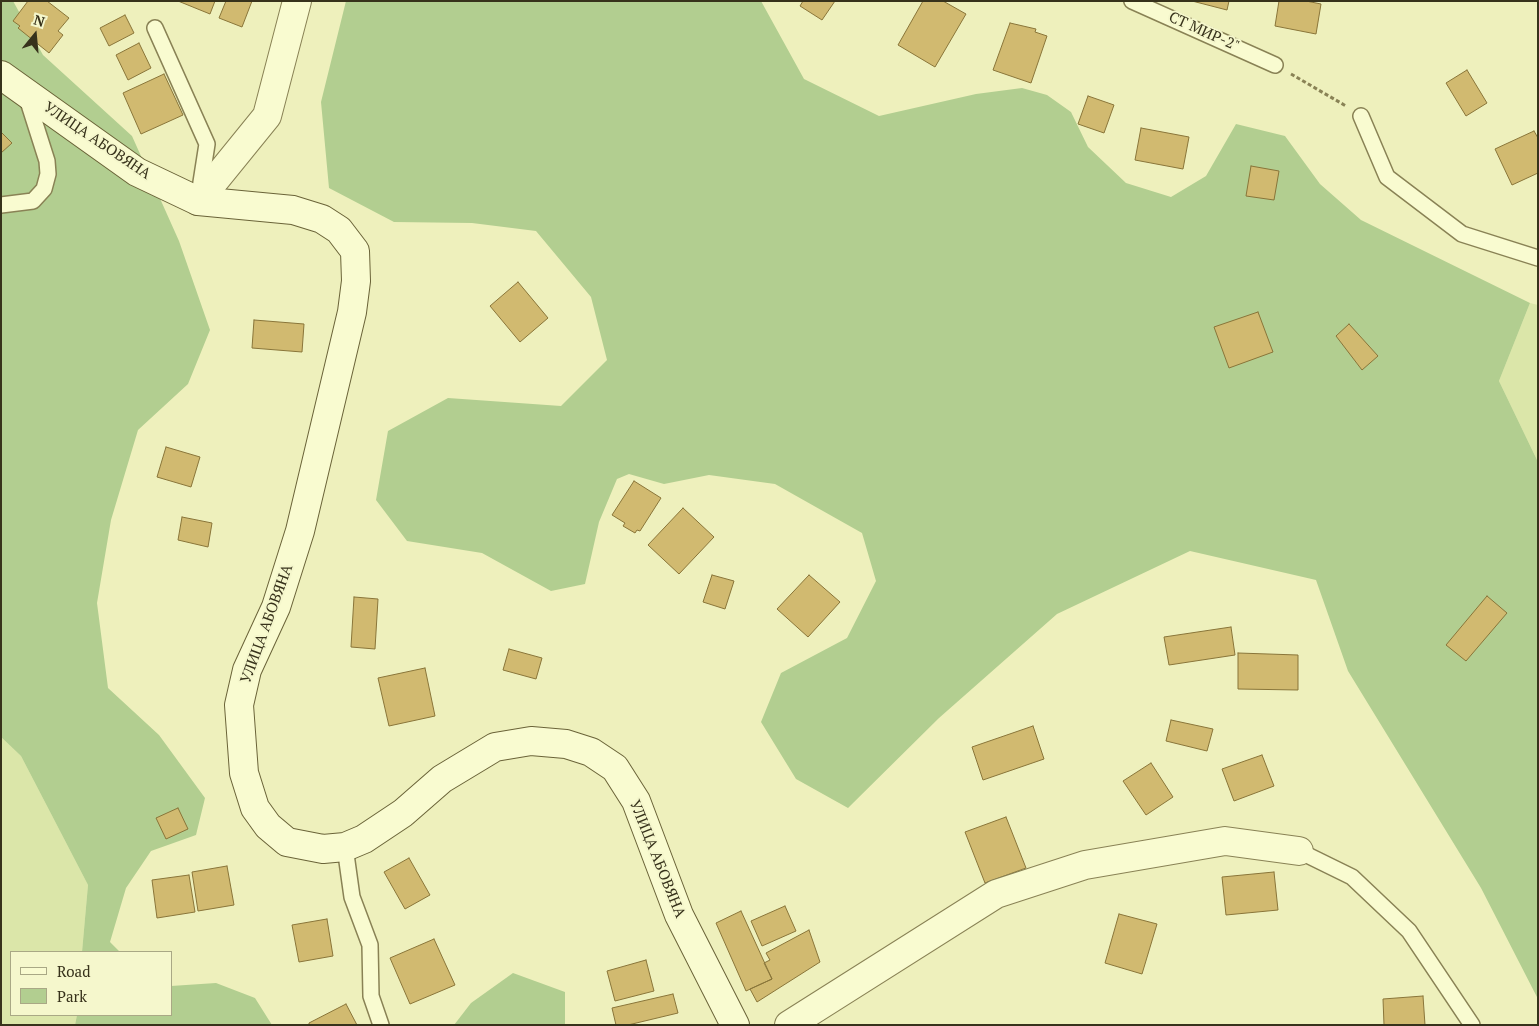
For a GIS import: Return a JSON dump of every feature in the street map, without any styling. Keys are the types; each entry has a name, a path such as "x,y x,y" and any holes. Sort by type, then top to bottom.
{"street":[{"path":"198,201 267,116 297,1"},
{"name":"УЛИЦА АБОВЯНА","path":"1,75 137,172 198,201 293,210 322,219 339,230 355,251 356,281 352,312 300,531 276,607 247,670 239,705 244,774 255,808 268,826 287,842 323,849 345,847 364,839 395,818 442,779 495,747 531,741 566,744 592,752 615,768 636,801 678,915 735,1025"},
{"path":"789,1025 996,894 1085,865 1226,841 1299,851"}],"lane":[{"name":"СТ МИР-2\"","path":"1132,1 1275,65"},
{"path":"155,28 207,144 198,201"},
{"path":"1,205 34,201 44,189 48,174 47,161 25,92"},
{"path":"1362,116 1387,178 1462,234 1538,258"},
{"path":"345,847 352,897 370,945 371,996 381,1025"},
{"path":"1299,851 1352,877 1409,931 1472,1025"}],"path":[{"path":"1275,65 1362,116"}],"green space":[{"path":"1,1 13,1 43,55 132,136 179,241 210,330 188,384 138,430 111,520 97,603 108,688 159,735 205,798 196,835 151,851 126,888 110,942 119,951 82,951 88,885 21,756 1,737"},
{"path":"346,1 761,1 804,79 879,116 976,94 1022,88 1047,95 1071,112 1088,147 1126,183 1171,197 1206,176 1236,124 1285,136 1320,184 1361,220 1530,303 1499,381 1538,462 1538,999 1481,888 1348,671 1316,580 1190,551 1057,614 939,718 848,808 796,779 761,722 781,673 847,638 876,581 862,533 775,484 709,475 664,484 629,474 617,479 599,522 585,584 551,591 482,553 407,541 376,500 388,431 448,398 561,406 607,360 591,297 536,231 472,223 394,222 329,188 321,102"},
{"path":"1530,303 1538,305 1538,462 1499,381"},
{"path":"1,737 21,756 88,885 82,951 10,951 10,1016 77,1016 75,1025 1,1025"},
{"path":"513,973 565,992 565,1025 454,1025 471,1003"},
{"path":"216,983 255,998 272,1025 75,1025 77,1016 172,1016 172,986"}],"building":[{"path":"28,1 47,1 69,18 58,31 63,35 49,53 18,28 20,26 13,21"},
{"path":"178,1 215,1 210,14"},
{"path":"226,1 252,1 242,27 219,18"},
{"path":"803,1 835,1 822,20 800,6"},
{"path":"923,1 943,1 966,14 935,67 898,45"},
{"path":"1192,1 1229,1 1227,10"},
{"path":"1279,1 1306,1 1321,4 1316,34 1275,26"},
{"path":"125,15 134,33 109,46 100,28"},
{"path":"1010,23 1036,29 1035,32 1047,36 1031,83 993,70"},
{"path":"139,43 151,68 128,80 116,55"},
{"path":"1467,70 1487,103 1466,116 1446,83"},
{"path":"164,74 183,115 141,134 123,93"},
{"path":"1088,96 1114,105 1104,133 1078,124"},
{"path":"1141,128 1189,137 1183,169 1135,160"},
{"path":"1534,131 1538,138 1538,173 1512,185 1495,149"},
{"path":"1,132 12,143 1,153"},
{"path":"1251,166 1279,171 1274,200 1246,196"},
{"path":"518,282 548,318 520,342 490,306"},
{"path":"1258,312 1273,352 1229,368 1214,327"},
{"path":"254,320 304,324 302,352 252,348"},
{"path":"1349,324 1378,356 1362,370 1336,336"},
{"path":"166,447 200,457 191,487 157,477"},
{"path":"634,481 661,498 640,531 637,530 635,533 623,526 625,523 612,515"},
{"path":"683,508 714,537 679,574 648,545"},
{"path":"182,517 212,523 208,547 178,540"},
{"path":"712,575 734,581 725,609 703,602"},
{"path":"809,575 840,602 808,637 777,609"},
{"path":"1487,596 1507,613 1466,661 1446,645"},
{"path":"354,597 378,599 375,649 351,647"},
{"path":"1231,627 1235,655 1169,665 1164,637"},
{"path":"509,649 542,658 536,679 503,670"},
{"path":"1238,653 1298,655 1298,690 1238,689"},
{"path":"425,668 435,716 389,726 378,678"},
{"path":"1171,720 1213,729 1207,751 1166,741"},
{"path":"1033,726 1044,759 983,780 972,747"},
{"path":"1262,755 1274,786 1234,801 1222,769"},
{"path":"1151,763 1173,797 1146,815 1123,781"},
{"path":"178,808 188,829 166,839 156,818"},
{"path":"1006,817 1026,868 985,883 965,832"},
{"path":"409,858 430,895 405,909 384,872"},
{"path":"227,866 234,905 198,911 192,872"},
{"path":"1274,872 1278,910 1226,915 1222,877"},
{"path":"189,875 195,912 157,918 152,880"},
{"path":"785,906 796,931 762,946 751,921"},
{"path":"741,911 772,979 746,991 716,923"},
{"path":"1119,914 1157,924 1142,974 1105,963"},
{"path":"327,919 333,956 299,962 292,925"},
{"path":"809,930 820,962 757,1002 750,989 772,979 764,963 770,960 766,953"},
{"path":"434,939 455,985 410,1004 390,958"},
{"path":"646,960 654,991 615,1001 607,971"},
{"path":"673,994 678,1013 628,1025 616,1025 612,1008"},
{"path":"1423,996 1425,1025 1384,1025 1383,999"},
{"path":"346,1004 357,1025 309,1025 309,1023"}]}
